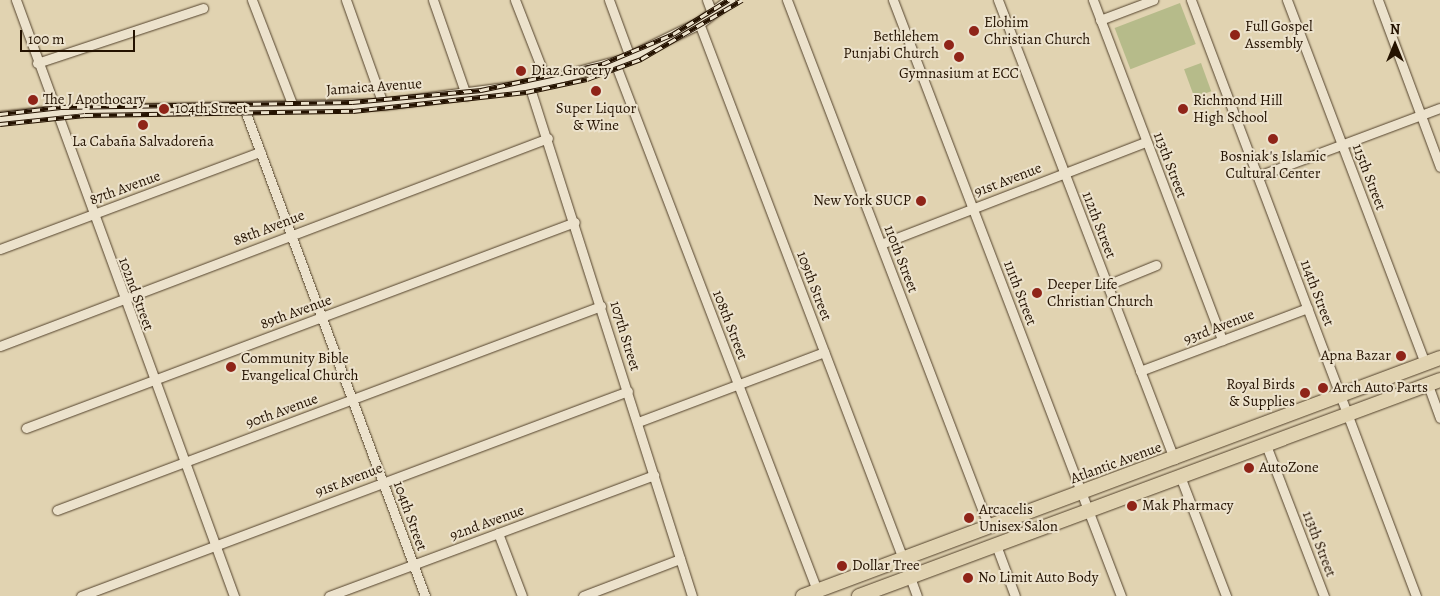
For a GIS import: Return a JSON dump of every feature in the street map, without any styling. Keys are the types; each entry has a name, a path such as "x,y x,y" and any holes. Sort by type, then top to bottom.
{"main road":[{"name":"Jamaica Avenue","path":"0,117 54,111 383,104 466,95 530,85 615,63 699,23 729,0"},
{"name":"Atlantic Avenue","path":"803,596 818,593 903,559 1440,358"},
{"path":"859,596 1434,382"}],"street":[{"name":"102nd Street","path":"16,0 91,215 234,596"},
{"path":"252,0 293,106"},
{"path":"346,0 383,104"},
{"path":"432,0 466,95"},
{"path":"515,0 547,82"},
{"path":"609,0 630,56"},
{"path":"707,0 712,13"},
{"name":"110th Street","path":"787,0 989,527"},
{"name":"111th Street","path":"893,0 1121,596"},
{"name":"112th Street","path":"998,0 1174,459"},
{"name":"113th Street","path":"1092,0 1222,340"},
{"path":"1100,20 1153,0"},
{"name":"114th Street","path":"1190,0 1416,596"},
{"name":"115th Street","path":"1287,0 1426,364"},
{"path":"1378,0 1440,167"},
{"path":"37,63 204,8"},
{"name":"109th Street","path":"699,23 903,559"},
{"name":"108th Street","path":"615,63 818,593"},
{"name":"107th Street","path":"530,85 692,596"},
{"name":"104th Street","path":"244,108 425,596"},
{"path":"1258,176 1440,108"},
{"name":"88th Avenue","path":"0,346 122,297 548,138"},
{"name":"91st Avenue","path":"881,244 1146,142"},
{"name":"87th Avenue","path":"0,249 260,152"},
{"name":"89th Avenue","path":"26,428 575,222"},
{"path":"1107,285 1156,266"},
{"name":"90th Avenue","path":"57,510 601,306"},
{"name":"93rd Avenue","path":"1140,371 1308,308"},
{"path":"638,422 824,352"},
{"path":"1434,382 1440,418"},
{"name":"91st Avenue","path":"81,596 628,391"},
{"name":"113th Street","path":"1266,445 1324,596"},
{"name":"92nd Avenue","path":"329,596 654,475"},
{"path":"1180,476 1226,596"},
{"path":"498,533 522,596"},
{"path":"996,545 1015,596"},
{"path":"584,596 680,559"},
{"path":"910,577 917,596"}],"green space":[{"path":"1180,3 1196,44 1130,69 1115,28"},
{"path":"1201,63 1211,91 1194,97 1184,69"}],"railway":[{"path":"0,114 61,107 352,102 481,90 602,64 673,34 728,0"},
{"path":"0,124 85,115 353,111 526,92 587,79 641,59 742,0"}],"place":[{"name":"Elohim Christian Church","path":"974,31"},
{"name":"Full Gospel Assembly","path":"1235,35"},
{"name":"Bethlehem Punjabi Church","path":"949,45"},
{"name":"Gymnasium at ECC","path":"959,57"},
{"name":"Diaz Grocery","path":"521,71"},
{"name":"Super Liquor & Wine","path":"596,91"},
{"name":"The J Apothocary","path":"33,100"},
{"name":"104th Street","path":"164,109"},
{"name":"Richmond Hill High School","path":"1183,109"},
{"name":"La Cabaña Salvadoreña","path":"143,125"},
{"name":"Bosniak's Islamic Cultural Center","path":"1273,139"},
{"name":"New York SUCP","path":"921,201"},
{"name":"Deeper Life Christian Church","path":"1037,293"},
{"name":"Apna Bazar","path":"1401,356"},
{"name":"Community Bible Evangelical Church","path":"231,367"},
{"name":"Arch Auto Parts","path":"1323,388"},
{"name":"Royal Birds & Supplies","path":"1305,393"},
{"name":"AutoZone","path":"1249,468"},
{"name":"Mak Pharmacy","path":"1132,506"},
{"name":"Arcacelis Unisex Salon","path":"969,518"},
{"name":"Dollar Tree","path":"842,566"},
{"name":"No Limit Auto Body","path":"968,578"}]}
